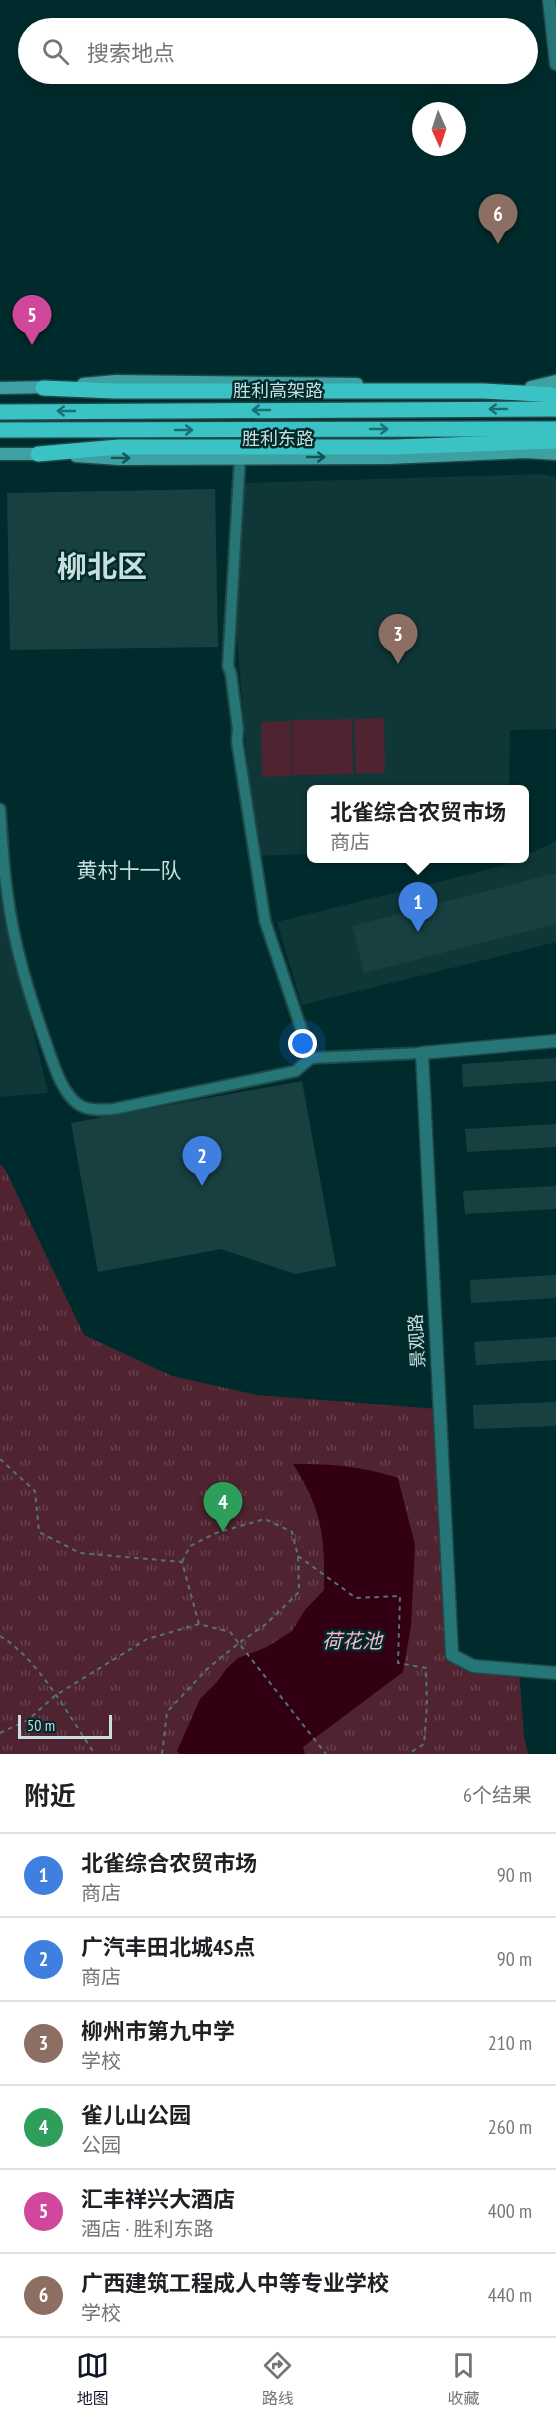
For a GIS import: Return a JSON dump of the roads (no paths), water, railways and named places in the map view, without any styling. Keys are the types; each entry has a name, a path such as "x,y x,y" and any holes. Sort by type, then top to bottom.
{"main road":[{"path":"42,388 116,381 556,387"},
{"path":"531,387 556,381"},
{"path":"0,388 114,391 484,391 556,395"},
{"name":"胜利高架路","path":"0,412 556,409"},
{"path":"0,430 556,429"},
{"path":"38,454 119,447 395,447 556,451"},
{"name":"胜利东路","path":"0,454 120,459 388,458 556,451"}],"street":[{"path":"549,0 556,64"},
{"path":"240,457 228,666 238,729 237,741 265,921 311,1058"},
{"path":"0,809 7,892 16,943 52,1059 65,1088 78,1105 95,1110 114,1109 296,1071 311,1058 422,1053 556,1041"},
{"name":"景观路","path":"422,1053 438,1399 453,1655 472,1666 556,1672"}],"water":[{"name":"荷花池","path":"293,1464 346,1466 398,1478 415,1545 411,1626 403,1672 303,1747 305,1754 180,1754 177,1751 200,1699 227,1668 238,1658 267,1647 292,1631 305,1610 324,1590 324,1554 320,1524 310,1495"}],"place":[{"name":"广西建筑工程成人中等专业学校","path":"498,244"},
{"name":"汇丰祥兴大酒店","path":"32,345"},
{"name":"柳州市第九中学","path":"398,664"},
{"name":"北雀综合农贸市场","path":"418,932"},
{"name":"广汽丰田北城4S点","path":"202,1186"},
{"name":"雀儿山公园","path":"223,1532"}],"district":[{"name":"柳北区","path":"102,567"},
{"name":"黄村十一队","path":"129,871"}]}
